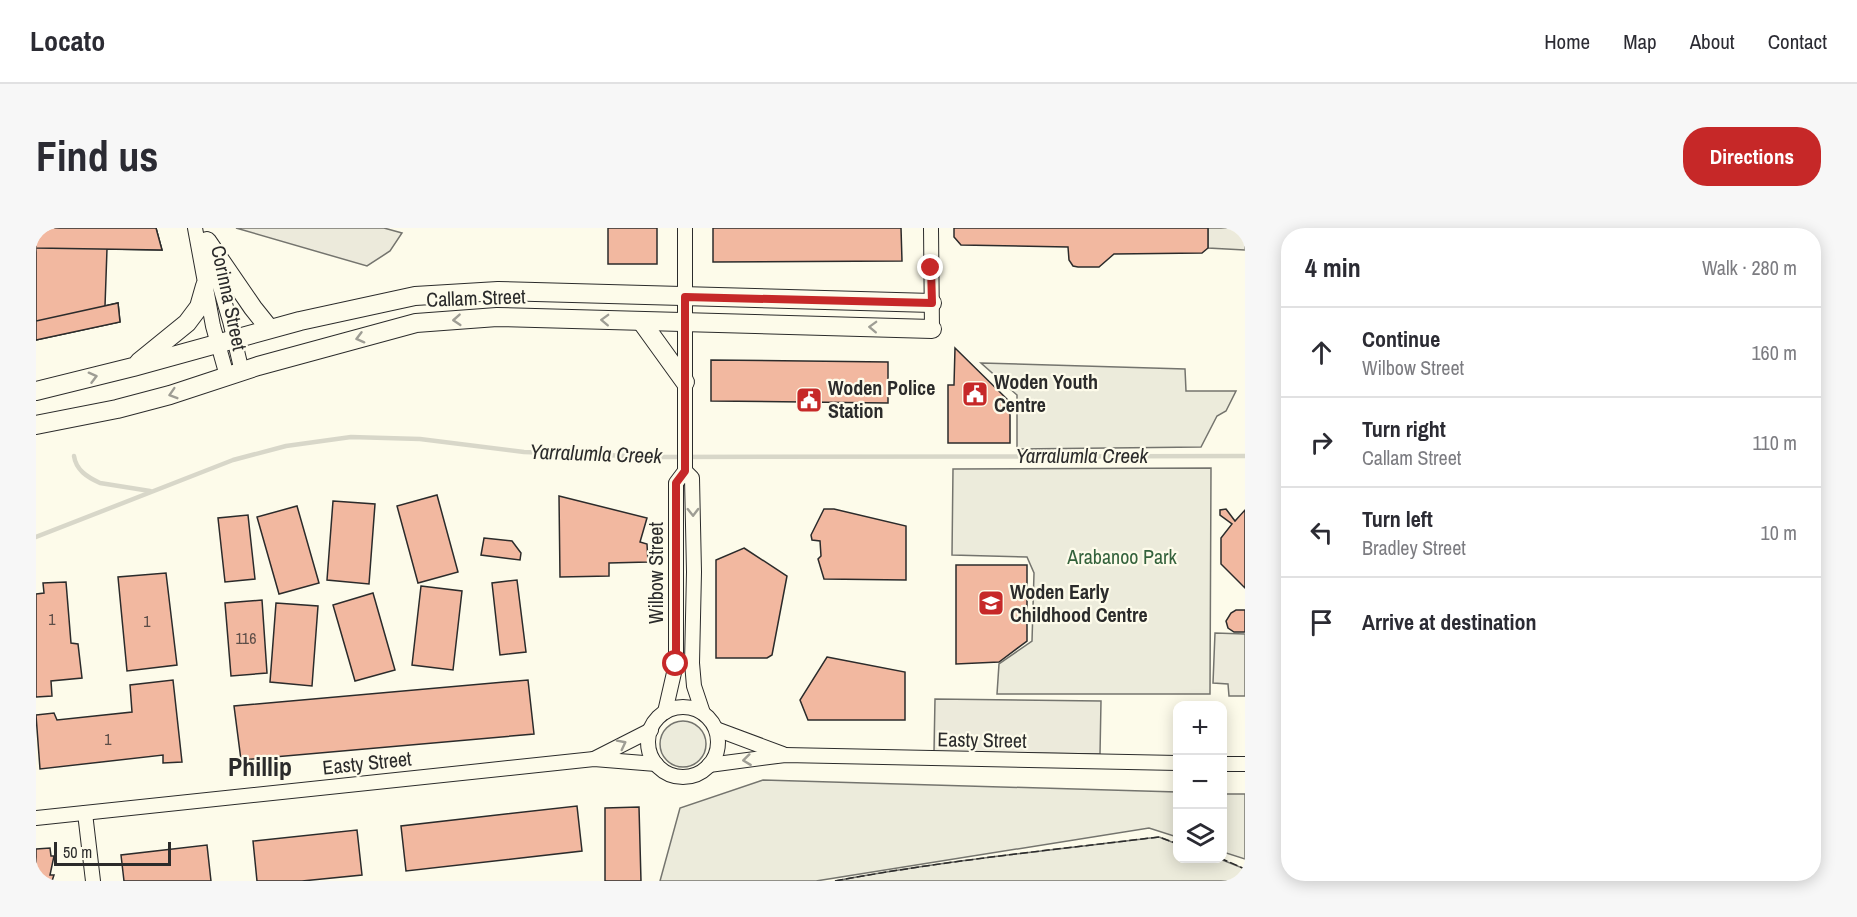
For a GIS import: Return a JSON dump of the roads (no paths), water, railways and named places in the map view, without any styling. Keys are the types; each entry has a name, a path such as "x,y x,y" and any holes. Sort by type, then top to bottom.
{"street":[{"name":"Wilbow Street","path":"665,712 676,664 676,483 685,471 685,228"},
{"path":"931,228 932,329"},
{"path":"201,232 269,328"},
{"name":"Corinna Street","path":"201,232 205,286 225,340"},
{"name":"Corinna Street","path":"201,232 225,340 235,374"},
{"path":"133,367 187,323 199,307 205,286"},
{"name":"Callam Street","path":"36,391 133,367 269,328 415,296 498,291 932,303"},
{"name":"Callam Street","path":"36,425 171,395 235,374 416,322 497,317 932,329"},
{"path":"641,321 685,382"},
{"name":"Wilbow Street","path":"685,471 692,478 694,572 692,663 694,686 703,713"},
{"path":"684,707 703,713 716,729 717,748 709,765 700,773 689,777 677,776 665,772 656,764 649,748 651,730 656,720 665,712 684,707"},
{"name":"Easty Street","path":"716,729 785,755"},
{"name":"Easty Street","path":"594,759 651,730"},
{"name":"Easty Street","path":"709,765 785,755 1173,763"},
{"name":"Easty Street","path":"36,818 594,759 656,764"},
{"path":"1227,764 1245,764"},
{"path":"85,813 93,881"}],"waterway":[{"name":"Yarralumla Creek","path":"36,537 233,460 286,446 351,437 420,439 524,452 656,457 1245,456"},
{"path":"74,456 83,472 100,483 150,491"}],"place":[{"name":"Woden Youth Centre","path":"975,394"},
{"name":"Woden Police Station","path":"809,400"},
{"name":"Woden Early Childhood Centre","path":"991,603"}],"district":[{"name":"Phillip","path":"260,767"}],"park label":[{"name":"Arabanoo Park","path":"1122,557"}]}
